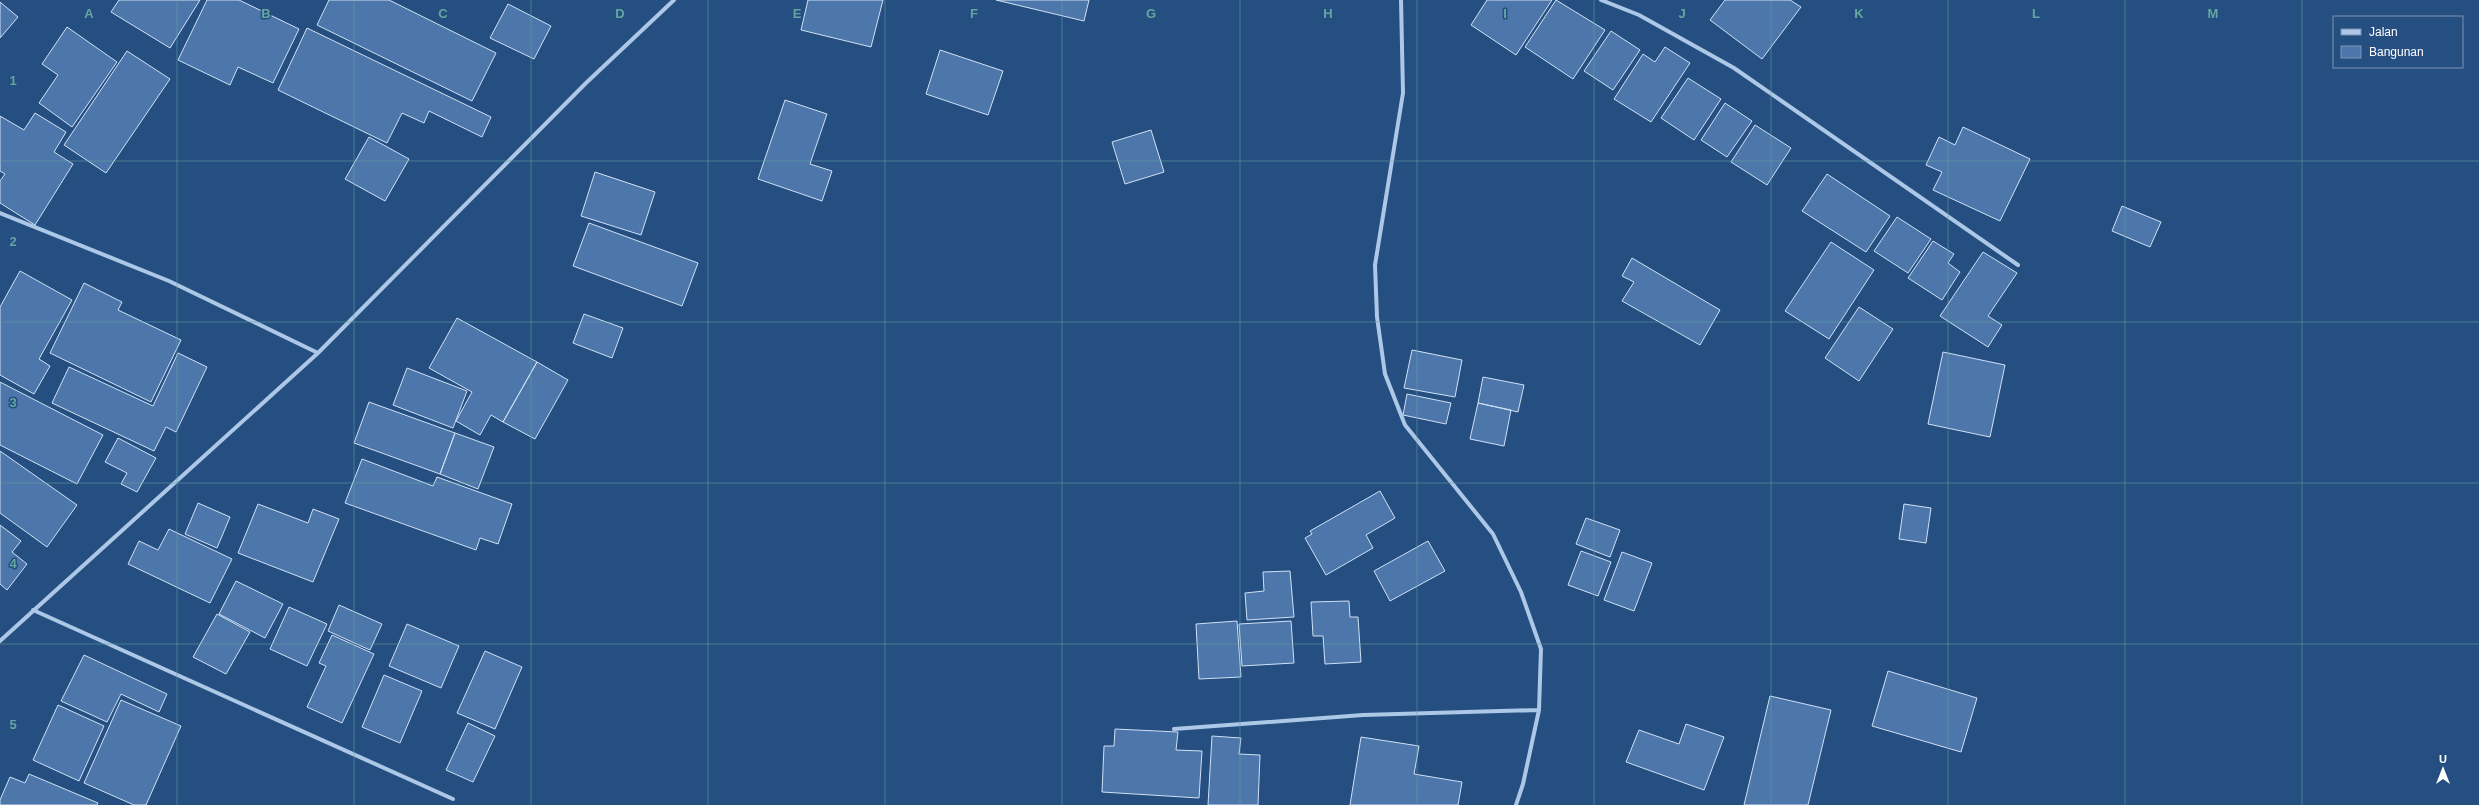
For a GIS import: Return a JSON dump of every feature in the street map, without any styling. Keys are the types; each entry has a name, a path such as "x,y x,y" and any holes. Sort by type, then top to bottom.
{"street":[{"path":"0,641 318,353 586,83 674,0"},
{"path":"1401,0 1403,93 1375,265 1377,316 1385,374 1405,425 1493,534 1521,592 1541,649 1539,710 1523,784 1516,805"},
{"path":"1601,0 1639,15 1734,68 2018,264"},
{"path":"0,213 169,281 318,353"},
{"path":"33,610 453,799"},
{"path":"1174,729 1363,715 1539,710"}],"building":[{"path":"119,0 200,0 170,48 111,12"},
{"path":"207,0 239,0 299,29 273,83 238,67 230,85 178,60"},
{"path":"329,0 389,0 496,53 472,101 317,25"},
{"path":"808,0 883,0 871,47 801,30"},
{"path":"996,0 1089,0 1084,21"},
{"path":"1487,0 1552,0 1516,55 1471,25"},
{"path":"1556,0 1605,30 1573,79 1525,47"},
{"path":"1725,0 1790,0 1801,7 1762,59 1710,20"},
{"path":"0,2 18,17 0,38"},
{"path":"508,4 551,26 534,59 490,38"},
{"path":"67,27 117,62 72,127 39,103 58,75 42,64"},
{"path":"307,28 491,117 482,137 429,111 424,123 402,113 387,143 278,90"},
{"path":"1611,31 1640,50 1613,90 1584,71"},
{"path":"1665,47 1690,63 1651,122 1614,99 1643,54 1655,62"},
{"path":"940,50 1003,71 988,115 926,94"},
{"path":"127,51 170,79 106,173 64,145"},
{"path":"1688,78 1721,99 1694,140 1661,118"},
{"path":"785,100 827,114 810,164 832,171 822,201 758,179"},
{"path":"1725,103 1752,121 1727,157 1701,140"},
{"path":"35,113 66,132 54,152 73,164 35,225 0,203 0,181 5,174 0,171 0,116 24,130"},
{"path":"1755,125 1791,148 1767,185 1731,162"},
{"path":"1963,127 2030,159 2000,221 1933,190 1942,172 1926,165 1939,137 1955,145"},
{"path":"1151,130 1164,172 1125,184 1112,142"},
{"path":"369,137 409,159 385,201 345,179"},
{"path":"595,172 655,192 641,235 581,216"},
{"path":"1827,174 1890,216 1866,252 1802,211"},
{"path":"2122,206 2161,222 2150,247 2112,231"},
{"path":"1897,217 1931,239 1908,273 1874,251"},
{"path":"589,223 698,263 682,306 573,266"},
{"path":"1933,241 1954,254 1948,263 1960,272 1942,300 1908,278"},
{"path":"1831,242 1874,270 1829,339 1785,311"},
{"path":"1983,252 2017,273 1988,316 2002,325 1988,347 1940,316"},
{"path":"1632,258 1720,310 1700,345 1622,301 1634,282 1622,276"},
{"path":"20,271 72,300 39,359 50,366 34,394 0,375 0,307"},
{"path":"84,283 122,302 118,310 181,340 151,402 50,353"},
{"path":"1859,307 1893,329 1859,381 1825,358"},
{"path":"584,314 623,328 612,358 573,343"},
{"path":"457,318 537,362 503,422 491,415 480,435 456,421 472,392 429,368"},
{"path":"1412,350 1462,360 1455,397 1404,388"},
{"path":"1943,352 2005,365 1990,437 1928,424"},
{"path":"178,353 207,367 176,432 166,427 154,451 52,403 69,367 153,406"},
{"path":"537,362 568,380 535,439 503,422"},
{"path":"407,368 467,391 453,428 393,405"},
{"path":"1483,377 1524,385 1518,412 1478,403"},
{"path":"0,382 103,435 77,484 0,445"},
{"path":"1407,394 1451,403 1446,424 1403,415"},
{"path":"369,402 455,433 440,474 354,443"},
{"path":"1478,403 1511,410 1504,446 1470,439"},
{"path":"455,433 494,447 478,489 440,474"},
{"path":"118,438 156,458 137,492 121,484 127,473 105,462"},
{"path":"0,451 77,505 47,547 0,513"},
{"path":"362,459 433,486 437,477 512,504 498,544 480,538 476,550 345,503"},
{"path":"1380,491 1395,518 1366,535 1373,548 1326,575 1305,538 1312,534 1310,531"},
{"path":"198,503 230,517 217,548 185,534"},
{"path":"258,504 308,523 313,509 339,519 313,582 238,553"},
{"path":"1904,504 1931,508 1926,543 1899,539"},
{"path":"1586,518 1620,530 1610,557 1576,544"},
{"path":"0,525 21,541 12,552 27,564 7,590 0,584"},
{"path":"169,529 232,559 210,603 128,564 139,541 158,550"},
{"path":"1428,541 1445,571 1390,601 1374,571"},
{"path":"1581,551 1611,562 1598,596 1568,585"},
{"path":"1622,552 1652,563 1634,611 1604,600"},
{"path":"1290,571 1294,617 1247,620 1245,593 1264,591 1263,572"},
{"path":"236,581 283,604 265,638 219,614"},
{"path":"1349,601 1350,617 1358,617 1361,662 1325,664 1323,636 1313,636 1311,602"},
{"path":"339,605 382,624 370,650 328,631"},
{"path":"289,607 327,624 307,666 270,649"},
{"path":"217,614 250,632 226,674 193,657"},
{"path":"1237,621 1241,677 1199,679 1196,624"},
{"path":"1291,621 1294,663 1242,666 1239,624"},
{"path":"407,624 459,646 441,688 389,666"},
{"path":"332,635 374,654 342,723 307,707 326,666 319,663"},
{"path":"485,651 522,667 495,729 457,713"},
{"path":"84,655 167,694 159,712 121,694 107,722 61,701"},
{"path":"1888,671 1977,698 1961,752 1872,726"},
{"path":"384,675 422,691 400,743 362,727"},
{"path":"1770,696 1831,710 1808,805 1744,805"},
{"path":"121,700 181,726 146,805 134,805 84,783"},
{"path":"58,705 104,726 79,781 33,760"},
{"path":"468,723 495,736 473,782 446,770"},
{"path":"1686,724 1724,737 1704,790 1626,762 1639,730 1679,744"},
{"path":"1115,729 1178,732 1176,750 1202,751 1199,798 1102,792 1104,746 1114,746"},
{"path":"1212,736 1241,738 1239,754 1260,755 1258,805 1208,805"},
{"path":"1361,737 1419,746 1414,774 1462,782 1458,805 1350,805"},
{"path":"29,774 98,803 97,805 0,805 0,800 10,777 25,783"}]}
